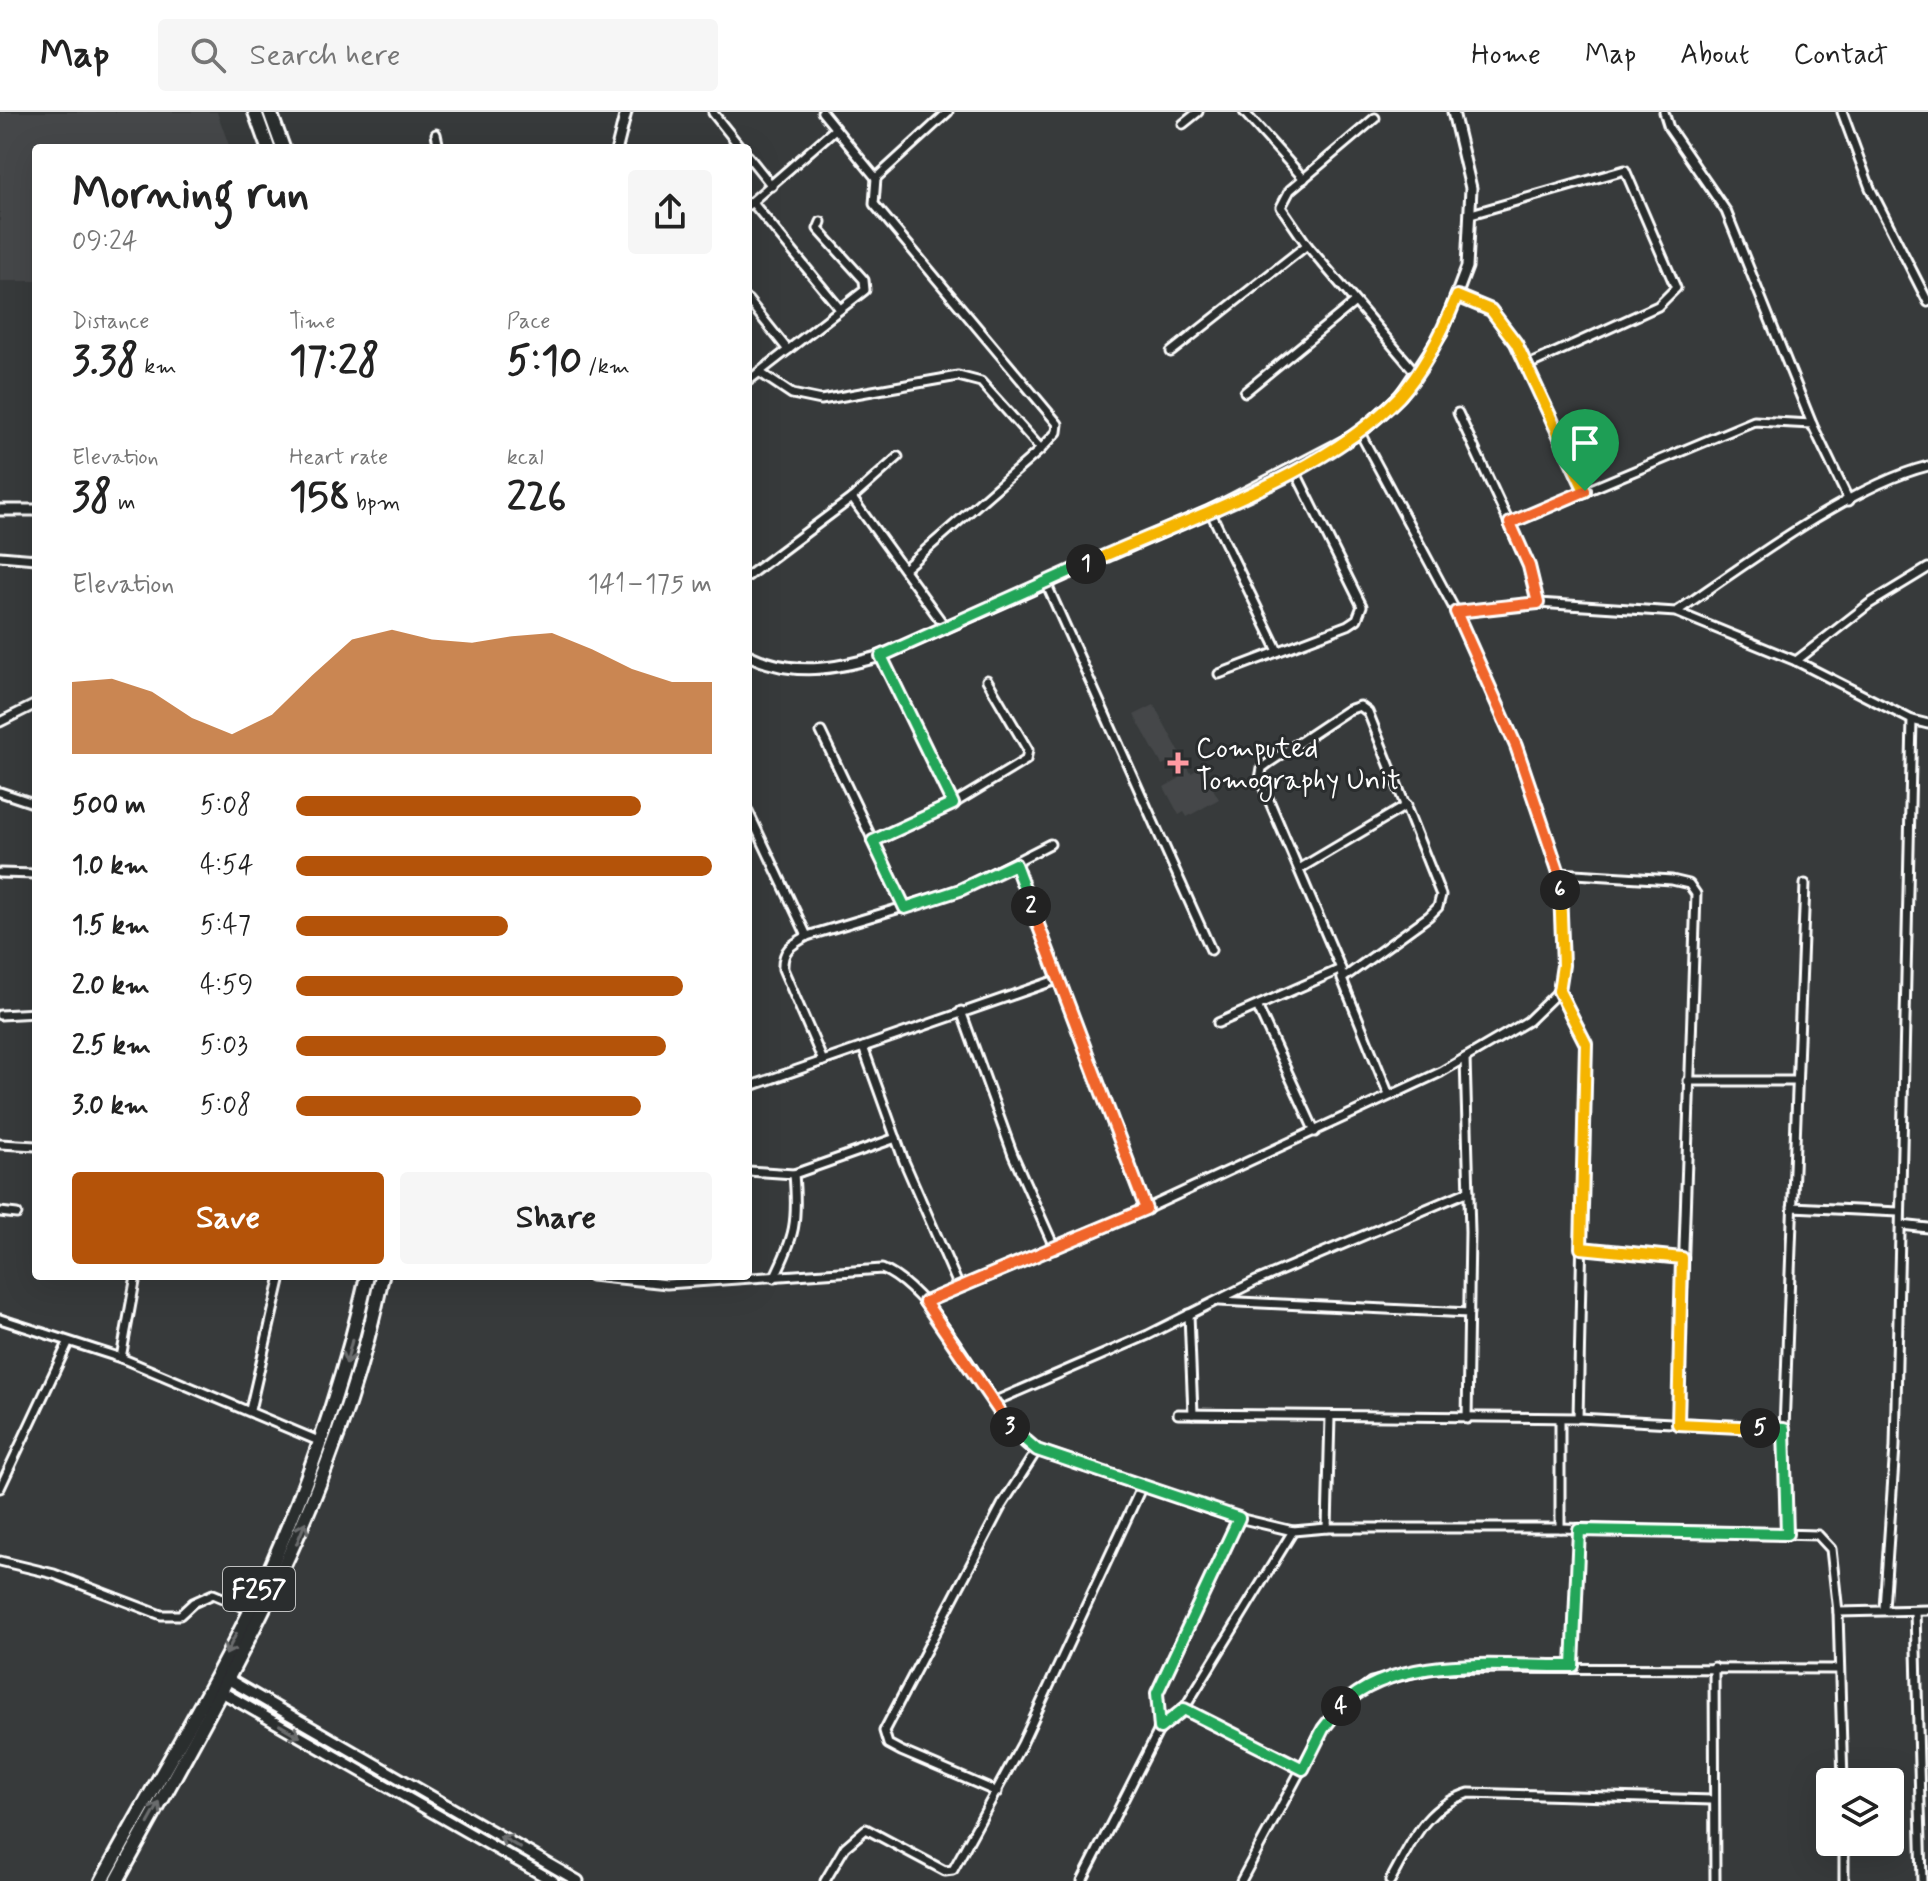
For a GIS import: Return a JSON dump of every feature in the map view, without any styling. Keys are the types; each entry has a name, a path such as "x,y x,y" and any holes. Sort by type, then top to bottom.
{"main road":[{"path":"255,112 267,144"},
{"path":"270,112 282,144"},
{"name":"F257","path":"117,1881 222,1692 218,1679 271,1567 321,1442 340,1384 366,1280"},
{"name":"F257","path":"102,1881 218,1679 281,1579 316,1496 346,1411 381,1280"}],"street":[{"path":"618,144 626,112"},
{"path":"822,112 876,178"},
{"path":"904,569 1041,449 1057,432 1058,424 874,204 872,193 876,178 948,112"},
{"path":"1183,124 1198,112"},
{"path":"1244,112 1304,179"},
{"path":"752,657 763,663 807,671 837,669 881,656 1210,511 1360,433 1401,395 1442,333 1467,267 1471,188 1453,112"},
{"path":"1664,112 1669,128 1726,211 1812,424 1849,501"},
{"path":"1842,112 1870,188 1928,302"},
{"path":"713,113 738,144"},
{"path":"1375,118 1290,190 1281,207 1307,245 1416,373"},
{"path":"752,202 834,130"},
{"path":"436,134 438,144"},
{"path":"752,161 772,186"},
{"path":"1471,214 1625,170 1676,288 1658,306 1526,366"},
{"path":"752,206 840,309"},
{"path":"752,377 866,285 823,238 818,229 821,222"},
{"path":"1171,352 1307,245"},
{"path":"1457,296 1491,310 1516,343 1585,491"},
{"path":"1245,392 1355,302"},
{"path":"752,305 788,350"},
{"path":"759,372 792,394 821,400 958,376 970,377 981,382 1041,449"},
{"path":"1458,413 1529,566 1538,603"},
{"path":"1510,523 1754,421 1812,424"},
{"path":"1360,433 1456,612 1516,746 1559,873 1563,965 1559,991 1586,1044 1578,1418"},
{"path":"752,573 852,498 898,457"},
{"path":"1676,612 1753,559 1849,501 1906,471 1928,466"},
{"path":"1219,674 1348,625 1357,619 1362,606 1294,469"},
{"path":"852,498 946,628"},
{"path":"0,510 32,510"},
{"path":"1210,511 1278,651"},
{"path":"0,556 32,559"},
{"path":"1796,661 1869,604 1928,568"},
{"path":"1046,583 1211,950"},
{"path":"1456,612 1538,603 1676,612 1796,661 1912,720 1928,724"},
{"path":"881,656 953,804"},
{"path":"873,841 953,804 1026,760 1028,750 987,680"},
{"path":"0,722 32,706"},
{"path":"1342,979 1438,907 1441,895 1368,712 1360,706 1348,710 1262,768 1260,779 1341,969 1342,979 1389,1095"},
{"path":"1884,1609 1895,1447 1912,720"},
{"path":"821,732 905,908"},
{"path":"0,792 32,803"},
{"path":"1299,869 1407,805"},
{"path":"752,822 807,936"},
{"path":"823,1061 783,969 782,957 789,947 807,936 960,890 1050,844"},
{"path":"1015,864 1146,1209"},
{"path":"0,873 32,874"},
{"path":"1559,873 1672,880 1689,884 1696,894 1678,1424"},
{"path":"1787,1534 1784,1429 1805,884"},
{"path":"1218,1023 1341,969"},
{"path":"752,1086 1059,979"},
{"path":"925,1302 1055,1249 1315,1132 1465,1058 1528,1021 1559,991"},
{"path":"1258,1008 1315,1132"},
{"path":"961,1011 1003,1130 1055,1249"},
{"path":"0,1015 32,1013"},
{"path":"863,1047 896,1138 959,1287"},
{"path":"1465,1058 1469,1191 1467,1419"},
{"path":"1688,1081 1796,1081"},
{"path":"752,1171 794,1174 896,1138"},
{"path":"0,1144 32,1146"},
{"path":"774,1278 793,1240 797,1208 794,1174"},
{"path":"993,1402 1469,1191"},
{"path":"1792,1207 1899,1212"},
{"path":"0,1212 17,1214"},
{"path":"1901,1225 1928,1228"},
{"path":"1581,1248 1682,1258"},
{"path":"752,1279 882,1269 901,1276 925,1302 1013,1433 1037,1450 1141,1488 1293,1531 1327,1528 1560,1528 1818,1535 1831,1549 1838,1612 1843,1768"},
{"path":"121,1358 135,1280"},
{"path":"250,1410 280,1280"},
{"path":"630,1280 667,1284 738,1280"},
{"path":"1215,1301 1469,1313"},
{"path":"1189,1314 1193,1414"},
{"path":"0,1319 121,1358 321,1442"},
{"path":"0,1488 68,1343"},
{"path":"1178,1414 1560,1421 1578,1418 1784,1429"},
{"path":"1327,1528 1330,1417"},
{"path":"1560,1421 1560,1528"},
{"path":"997,1792 888,1744 884,1731 1002,1505 1037,1450"},
{"path":"825,1881 845,1847 866,1829 945,1871 953,1870 997,1792 1141,1488"},
{"path":"1160,1728 1157,1693 1239,1518"},
{"path":"1573,1666 1579,1530"},
{"path":"1082,1881 1160,1728 1184,1709 1293,1531"},
{"path":"0,1561 54,1574 161,1615 180,1615 193,1603 213,1594 249,1609"},
{"path":"1838,1612 1928,1610"},
{"path":"1915,1611 1922,1881"},
{"path":"1714,1667 1712,1800 1715,1881"},
{"path":"1241,1881 1338,1709 1371,1682 1437,1668 1839,1669"},
{"path":"218,1679 578,1881"},
{"path":"222,1692 553,1881"},
{"path":"1184,1709 1303,1769"},
{"path":"1390,1881 1434,1810 1449,1799 1469,1793 1712,1800"},
{"path":"1844,1856 1844,1881"}],"shaded area":[{"path":"0,112 217,112 229,144 32,144 32,281 0,281"},
{"name":"Computed Tomography Unit","path":"1154,705 1191,773 1203,767 1210,781 1214,779 1217,784 1212,787 1219,799 1187,817 1184,812 1179,815 1164,787 1180,778 1170,761 1162,765 1134,715"}],"place":[{"name":"Computed Tomography Unit","path":"1178,763"}],"route":[{"path":"1457,296 1491,310 1516,343 1585,491 1510,523 1529,566 1538,603 1493,605 1456,612 1516,746 1559,873 1563,965 1559,991 1586,1044 1581,1248 1682,1258 1678,1424 1784,1429 1787,1534 1579,1530 1573,1666 1437,1668 1371,1682 1338,1709 1323,1729 1303,1769 1184,1709 1160,1728 1157,1693 1239,1518 1141,1488 1029,1447 1013,1433 925,1302 1146,1209 1015,864 960,890 905,908 873,841 953,804 881,656 1210,511 1360,433 1401,395 1442,333 1457,296"}]}
